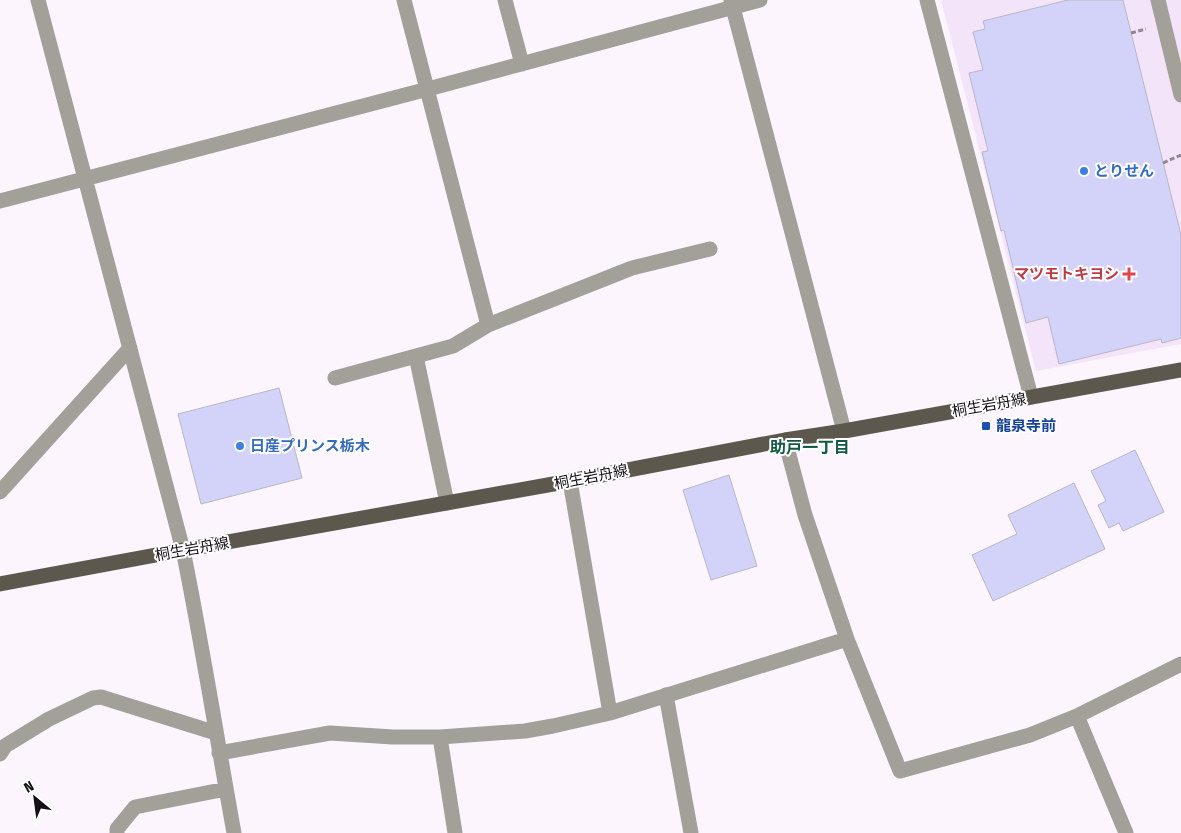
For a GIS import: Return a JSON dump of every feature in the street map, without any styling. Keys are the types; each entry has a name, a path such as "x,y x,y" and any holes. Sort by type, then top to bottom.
{"main road":[{"name":"桐生岩舟線","path":"0,584 570,481 785,440 1181,370"}],"street":[{"path":"38,0 183,550 234,833"},
{"path":"404,0 488,325"},
{"path":"505,0 522,64"},
{"path":"0,201 522,64 732,4 760,0"},
{"path":"927,0 1031,398"},
{"path":"1158,0 1181,95"},
{"path":"732,4 844,431"},
{"path":"335,378 452,346 488,325 632,268 710,249"},
{"path":"0,492 130,348"},
{"path":"416,356 447,503"},
{"path":"785,440 805,515 847,639 900,771 1030,735 1077,716 1181,664"},
{"path":"570,481 610,713"},
{"path":"219,753 330,733 393,737 440,737 525,731 553,726 610,713 847,639"},
{"path":"666,695 691,833"},
{"path":"0,754 5,746 49,719 92,698 101,697 216,733"},
{"path":"1077,716 1126,833"},
{"path":"440,737 455,833"},
{"path":"118,833 117,829 135,806 226,789"}],"path":[{"path":"1163,163 1181,155"}],"shaded area":[{"path":"941,0 1181,0 1181,344 1036,371"}],"building":[{"path":"1068,0 1123,0 1181,235 1181,338 1162,343 1161,339 1059,364 1048,317 1026,323 1004,230 1001,231 982,152 988,151 969,73 983,70 973,32 985,29 983,21"},
{"name":"日産プリンス栃木","path":"279,388 302,478 201,504 178,414"},
{"path":"1135,450 1164,512 1123,531 1119,523 1109,528 1098,505 1106,501 1091,471"},
{"path":"729,475 757,566 711,580 683,490"},
{"path":"1074,483 1105,549 993,601 972,555 1017,534 1008,515"}],"place":[{"name":"とりせん","path":"1084,171"},
{"name":"マツモトキヨシ","path":"1129,274"},
{"name":"龍泉寺前","path":"986,426"},
{"name":"日産プリンス栃木","path":"240,446"}],"district":[{"name":"助戸一丁目","path":"810,447"}]}
